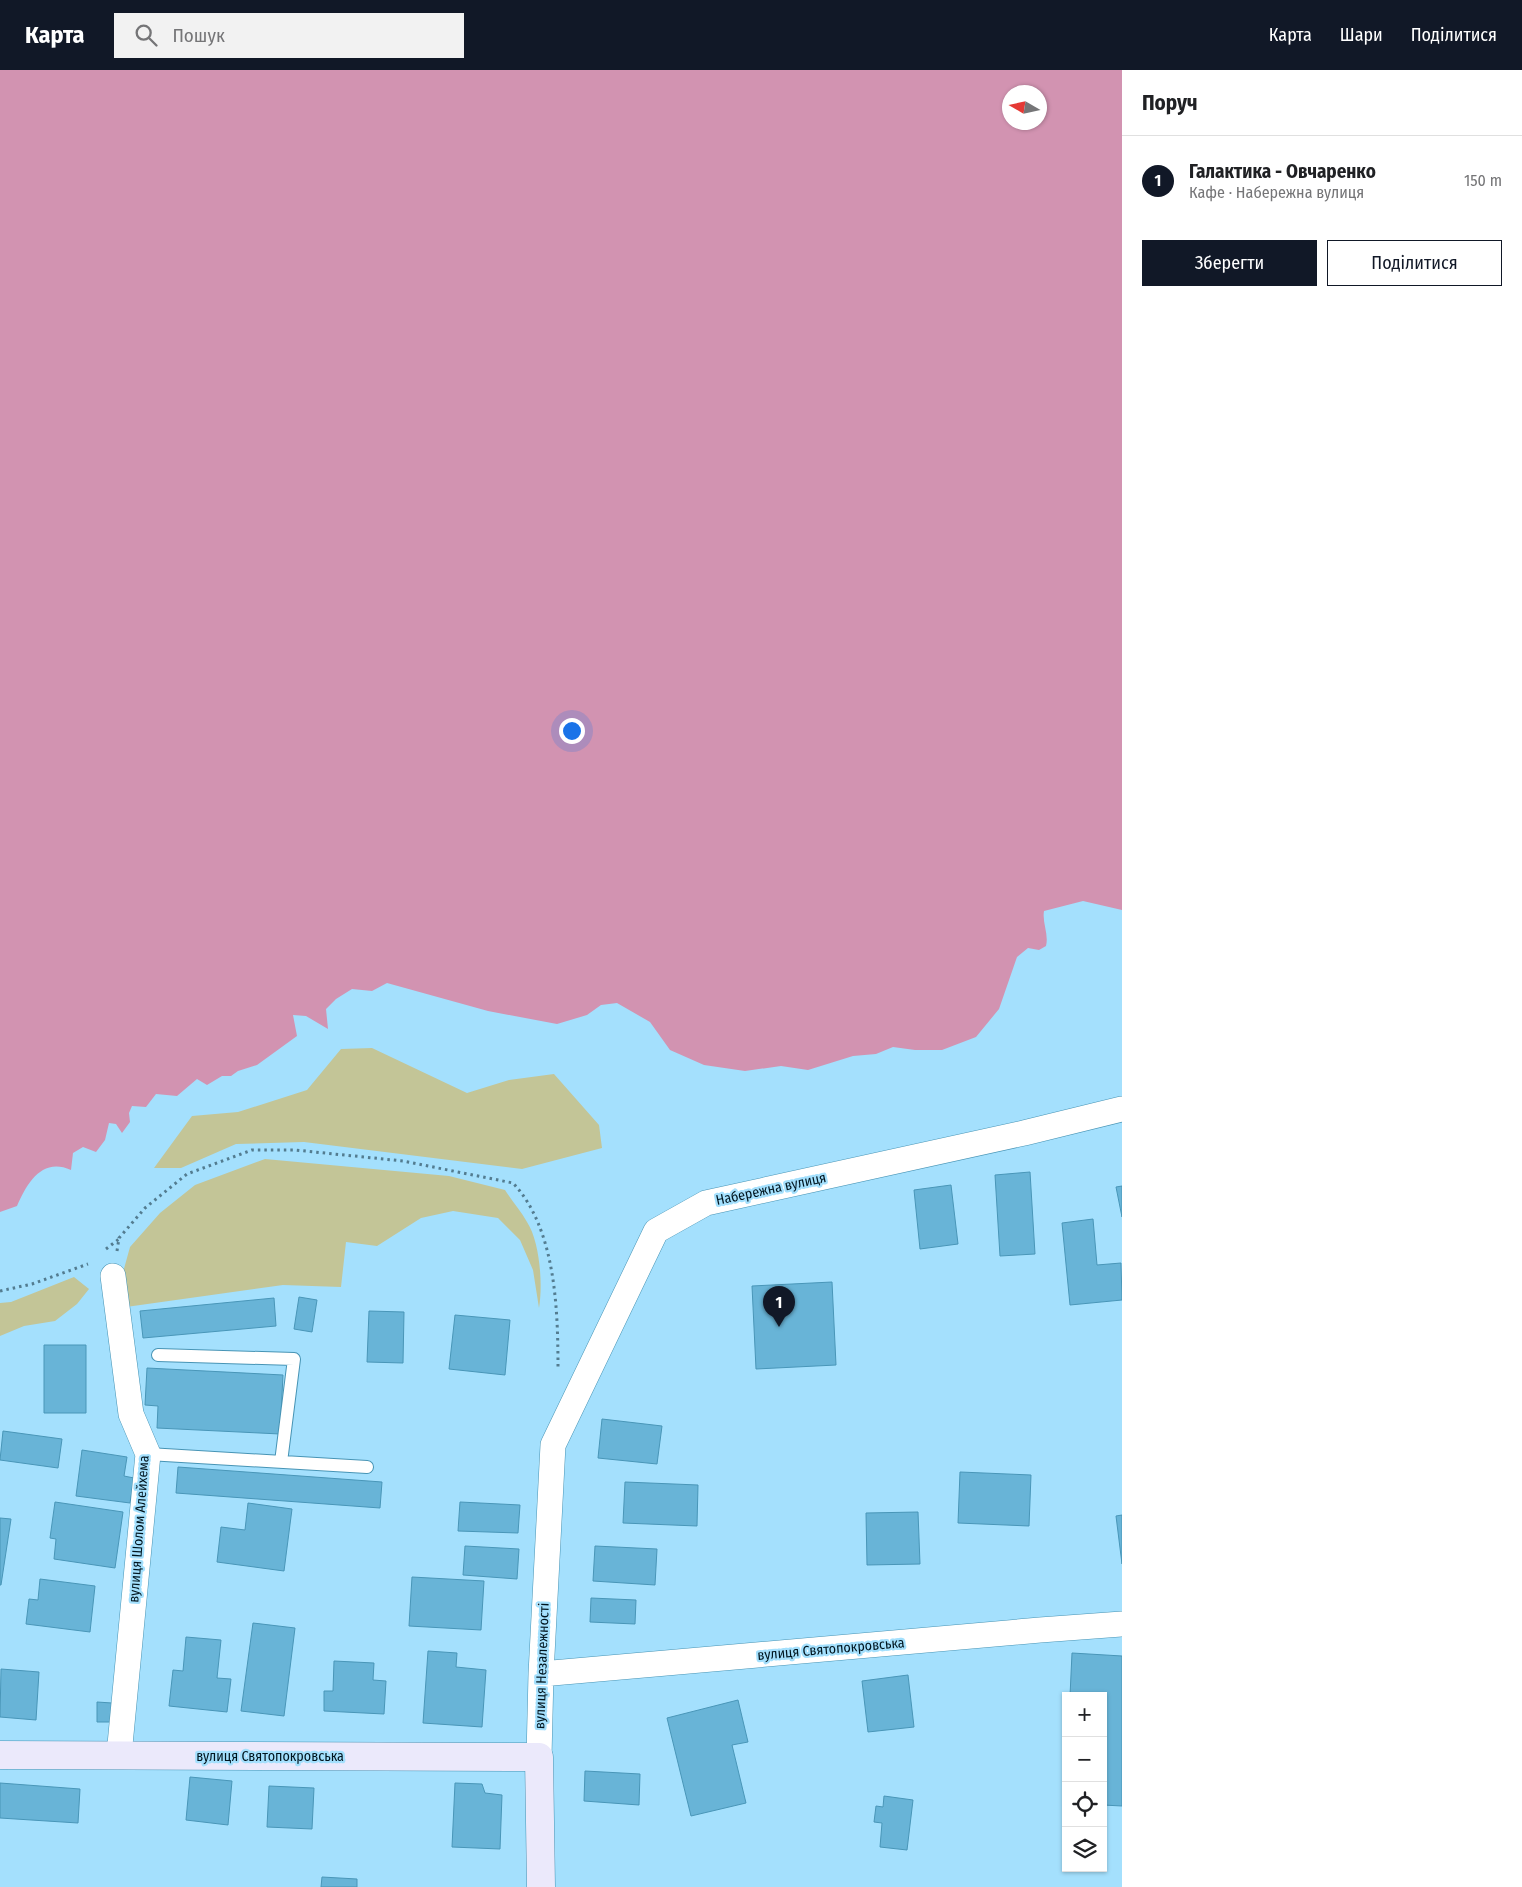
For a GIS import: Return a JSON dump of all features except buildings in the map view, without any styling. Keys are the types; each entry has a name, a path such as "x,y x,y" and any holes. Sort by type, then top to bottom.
{"street":[{"name":"Набережна вулиця","path":"553,1445 656,1232 706,1204 1024,1133 1122,1109"},
{"name":"вулиця Шолом Алейхема","path":"113,1276 131,1414 148,1454 119,1755"},
{"name":"вулиця Незалежності","path":"541,1887 539,1757 541,1674 553,1445"},
{"name":"вулиця Святопокровська","path":"541,1674 1122,1624"},
{"name":"вулиця Святопокровська","path":"0,1755 539,1757"}],"lane":[{"path":"158,1355 294,1359 281,1462"},
{"path":"148,1454 367,1467"}],"path":[{"path":"100,1254 119,1238 145,1208 187,1174 252,1150 295,1150 403,1161 513,1183 525,1196 550,1255 558,1319 558,1372"},
{"path":"113,1276 119,1238"},
{"path":"0,1291 32,1284 88,1264 94,1259"}],"green space":[{"path":"372,1048 467,1093 509,1080 554,1074 599,1125 602,1148 522,1169 304,1142 236,1144 181,1168 154,1168 192,1116 238,1112 307,1090 341,1049"},
{"path":"265,1159 449,1176 505,1190 525,1218 535,1241 538,1252 541,1288 539,1308 533,1270 520,1240 498,1218 453,1211 421,1218 377,1246 346,1242 341,1287 283,1285 126,1307 122,1276 130,1247 160,1213 195,1185"},
{"path":"74,1277 89,1289 77,1304 55,1321 24,1326 0,1336 0,1303 11,1302"}],"shaded area":[{"path":"0,70 1122,70 1122,910 1083,901 1044,911 1047,937 1046,946 1039,950 1028,948 1017,957 999,1009 976,1037 942,1050 915,1050 893,1047 876,1054 853,1056 808,1070 781,1066 745,1071 704,1065 670,1050 650,1022 617,1003 601,1005 587,1015 557,1024 488,1011 387,983 372,991 352,989 336,999 326,1009 328,1029 306,1016 293,1015 297,1036 257,1065 238,1071 231,1076 222,1076 207,1085 197,1079 177,1096 156,1094 146,1107 132,1106 129,1113 130,1122 122,1133 116,1124 109,1123 105,1140 96,1152 83,1147 73,1153 71,1170 52,1167 37,1174 17,1206 0,1212"}],"place":[{"name":"Галактика - Овчаренко","path":"779,1327"}]}
